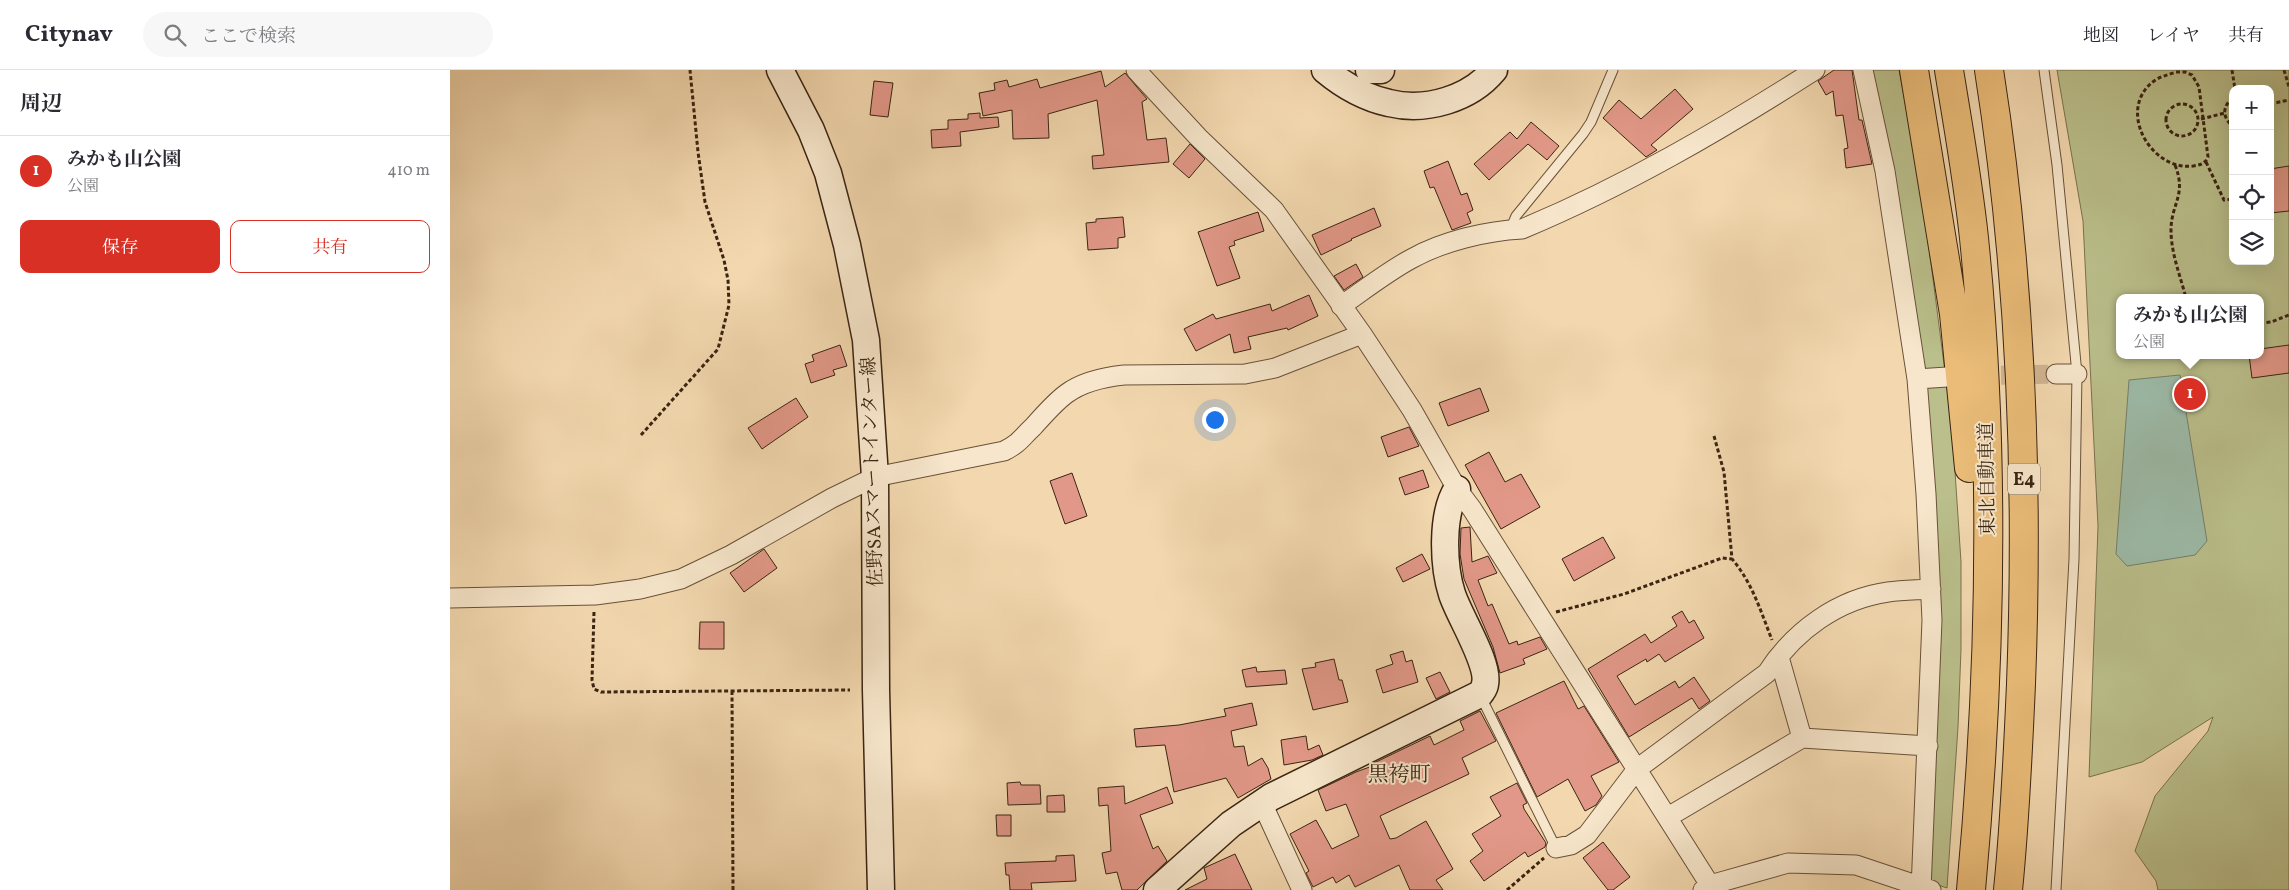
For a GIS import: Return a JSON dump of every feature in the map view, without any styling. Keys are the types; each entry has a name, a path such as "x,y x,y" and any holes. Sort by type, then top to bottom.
{"highway":[{"path":"1914,70 1954,314 1963,388 1972,516 1986,611"},
{"name":"東北自動車道","path":"1949,70 1974,237 1980,312 1988,515 1983,725 1970,890"},
{"name":"東北自動車道","path":"1989,70 2001,144 2012,234 2022,397 2024,607 2016,779 2008,890"}],"main road":[{"name":"佐野SAスマートインター線","path":"780,70 812,130 824,164 847,245 866,340 875,477 876,690 881,890"},
{"path":"1325,70 1342,84 1368,96 1390,104 1414,105 1442,102 1465,95 1494,70"},
{"path":"1369,70 1381,70"},
{"path":"1157,890 1230,824 1262,803 1480,694 1485,685 1486,671 1452,594 1446,565 1446,528 1450,499 1457,489"}],"street":[{"path":"1136,70 1198,137 1274,210 1362,334 1412,410 1457,489 1668,817 1707,887 1788,864 1856,865 1925,889 1932,620 1926,494 1917,379 1886,171 1863,70"},
{"path":"1341,306 1412,259 1440,246 1522,229 1657,165 1727,126 1815,70"},
{"path":"450,598 595,595 640,589 681,579 731,555 832,498 875,477 1004,451 1019,444 1028,431 1066,393 1106,377 1152,373 1245,374 1275,368 1362,334"},
{"path":"2056,374 2077,374"},
{"path":"1917,379 1947,376"},
{"path":"1556,848 1572,845 1587,836 1637,769 1767,673 1778,657 1819,618 1845,605 1888,592 1931,589"},
{"path":"1778,657 1802,738"},
{"path":"1668,817 1802,738 1928,746"},
{"path":"1262,803 1302,890"}],"lane":[{"path":"1510,230 1516,216 1591,122 1613,70"},
{"path":"2044,70 2057,165 2077,374 2074,559 2056,890"},
{"path":"1480,694 1556,848"}],"path":[{"path":"641,435 718,349 729,305 728,280 724,260 705,202 690,70"},
{"path":"2232,70 2234,85"},
{"path":"2284,70 2289,87"},
{"path":"2206,162 2190,166 2175,165 2158,156 2145,141 2139,114 2140,104 2148,88 2162,76 2177,71 2185,72 2192,75 2196,81 2200,119 2208,157 2206,162 2224,200 2229,199"},
{"path":"2274,103 2289,100"},
{"path":"2229,102 2224,113 2229,123"},
{"path":"2200,119 2191,107 2182,104 2172,107 2166,122 2171,131 2181,136 2191,133 2200,119 2224,113"},
{"path":"2175,165 2180,176 2180,189 2171,226 2171,239 2172,251 2185,294"},
{"path":"2264,323 2272,322 2289,315"},
{"path":"1714,436 1724,472 1732,559 1740,569 1754,596 1778,657"},
{"path":"1541,617 1624,594 1722,558 1732,559"},
{"path":"595,595 592,680 594,689 601,692 850,690"},
{"path":"732,691 733,890"},
{"path":"1507,890 1556,848"}],"green space":[{"path":"1867,70 1899,70 1921,186 1952,426 1961,562 1961,649 1958,727 1947,888 1932,883 1924,872 1926,424"},
{"path":"2057,70 2289,70 2289,890 2158,890 2156,881 2135,851 2155,796 2208,731 2213,717 2142,762 2089,777 2098,526 2083,221"}],"shaded area":[{"path":"2180,375 2207,541 2195,555 2127,566 2116,554 2129,380"}],"building":[{"path":"1834,70 1852,70 1859,120 1862,120 1872,164 1846,168 1844,149 1848,148 1843,115 1836,116 1833,91 1826,95 1818,81"},
{"path":"1101,71 1105,87 1125,73 1147,99 1142,102 1147,140 1166,138 1169,162 1093,169 1092,156 1104,155 1097,100 1048,114 1049,138 1013,139 1012,110 983,116 979,93 995,90 994,83 1007,80 1009,87 1037,79 1040,88"},
{"path":"874,81 893,83 888,117 870,115"},
{"path":"1675,89 1693,109 1651,145 1657,150 1646,157 1603,118 1619,100 1641,119"},
{"path":"980,113 980,118 998,117 999,127 960,132 961,146 932,148 931,130 948,129 948,120 968,119 968,114"},
{"path":"1531,122 1559,146 1547,160 1528,144 1489,180 1474,164 1510,132 1517,139"},
{"path":"1190,144 1205,159 1189,178 1173,164"},
{"path":"1448,161 1461,195 1467,193 1473,210 1467,213 1471,223 1452,230 1434,187 1430,188 1424,171"},
{"path":"2289,166 2289,211 2274,213 2274,168"},
{"path":"1374,208 1381,226 1321,255 1312,235"},
{"path":"1258,212 1264,231 1234,241 1235,245 1229,247 1240,278 1217,286 1198,232"},
{"path":"1123,217 1125,237 1118,238 1118,248 1088,250 1086,223 1096,222 1096,219"},
{"path":"1356,264 1363,277 1344,290 1334,276"},
{"path":"1309,295 1318,316 1288,330 1287,328 1248,337 1251,349 1234,353 1230,334 1196,351 1184,329 1213,314 1216,319 1270,304 1272,311"},
{"path":"840,345 847,366 833,370 835,375 811,383 805,364 814,361 812,355"},
{"path":"2289,345 2289,373 2252,378 2250,359 2264,359 2264,348"},
{"path":"1480,388 1489,411 1448,426 1439,403"},
{"path":"796,398 808,417 762,449 748,428"},
{"path":"1409,427 1419,446 1388,457 1381,437"},
{"path":"1489,452 1505,482 1521,474 1540,507 1501,529 1465,465"},
{"path":"1423,470 1429,487 1405,495 1399,478"},
{"path":"1072,473 1087,516 1065,524 1050,481"},
{"path":"1470,527 1472,562 1488,556 1497,573 1478,580 1488,606 1492,604 1509,644 1517,641 1518,645 1540,637 1547,649 1523,659 1525,664 1500,673 1493,647 1464,579 1460,554 1461,528"},
{"path":"1603,537 1615,558 1574,581 1562,559"},
{"path":"764,549 777,568 744,592 730,573"},
{"path":"1422,554 1430,569 1403,582 1396,568"},
{"path":"1682,611 1689,623 1694,620 1704,638 1665,662 1659,654 1647,662 1646,659 1617,676 1635,705 1675,681 1679,688 1694,677 1710,701 1699,709 1692,698 1629,737 1588,669 1645,634 1651,643 1677,626 1672,617"},
{"path":"700,622 724,622 724,649 699,649"},
{"path":"1403,651 1406,662 1412,660 1418,682 1383,693 1376,670 1393,664 1390,655"},
{"path":"1334,659 1339,680 1342,680 1348,702 1313,710 1302,669 1316,667 1315,663"},
{"path":"1256,667 1257,672 1285,670 1287,684 1246,687 1242,670"},
{"path":"1440,672 1450,692 1436,699 1426,678"},
{"path":"1564,681 1578,709 1584,706 1619,762 1591,776 1602,796 1596,805 1585,811 1568,779 1537,797 1496,713"},
{"path":"1252,703 1257,725 1231,731 1234,747 1244,746 1248,766 1262,758 1268,768 1271,779 1238,798 1226,778 1174,792 1165,745 1136,747 1134,729 1179,725 1226,716 1224,709"},
{"path":"1480,711 1496,741 1462,758 1469,774 1380,816 1390,839 1396,838 1426,821 1453,869 1436,880 1443,890 1410,890 1399,865 1355,887 1349,875 1336,883 1333,877 1313,887 1306,873 1309,871 1290,834 1316,820 1332,849 1359,836 1346,804 1326,811 1318,790 1375,765 1374,763 1430,736 1434,745 1464,730 1460,721"},
{"path":"1306,736 1308,750 1319,745 1323,755 1312,760 1284,765 1281,740"},
{"path":"1020,782 1021,785 1040,785 1041,804 1008,805 1007,783"},
{"path":"1517,783 1527,803 1523,805 1524,809 1546,843 1545,847 1528,857 1525,852 1484,881 1470,861 1483,851 1472,834 1501,816 1490,797"},
{"path":"1124,786 1125,804 1167,787 1173,803 1140,815 1153,849 1158,846 1167,861 1137,890 1122,890 1117,872 1106,874 1102,853 1111,851 1108,805 1099,806 1098,788"},
{"path":"1064,795 1065,812 1047,812 1047,796"},
{"path":"996,815 1011,815 1011,836 997,836"},
{"path":"1603,842 1630,877 1613,890 1608,890 1583,858"},
{"path":"1235,854 1252,890 1185,890 1207,879 1204,868"},
{"path":"1074,855 1076,881 1031,883 1032,890 1010,890 1009,875 1006,875 1005,863 1056,861 1056,856"}],"tunnel":[{"path":"1973,376 2056,374"}],"place":[{"name":"みかも山公園","path":"2190,394"}],"district":[{"name":"黒袴町","path":"1399,774"}]}
